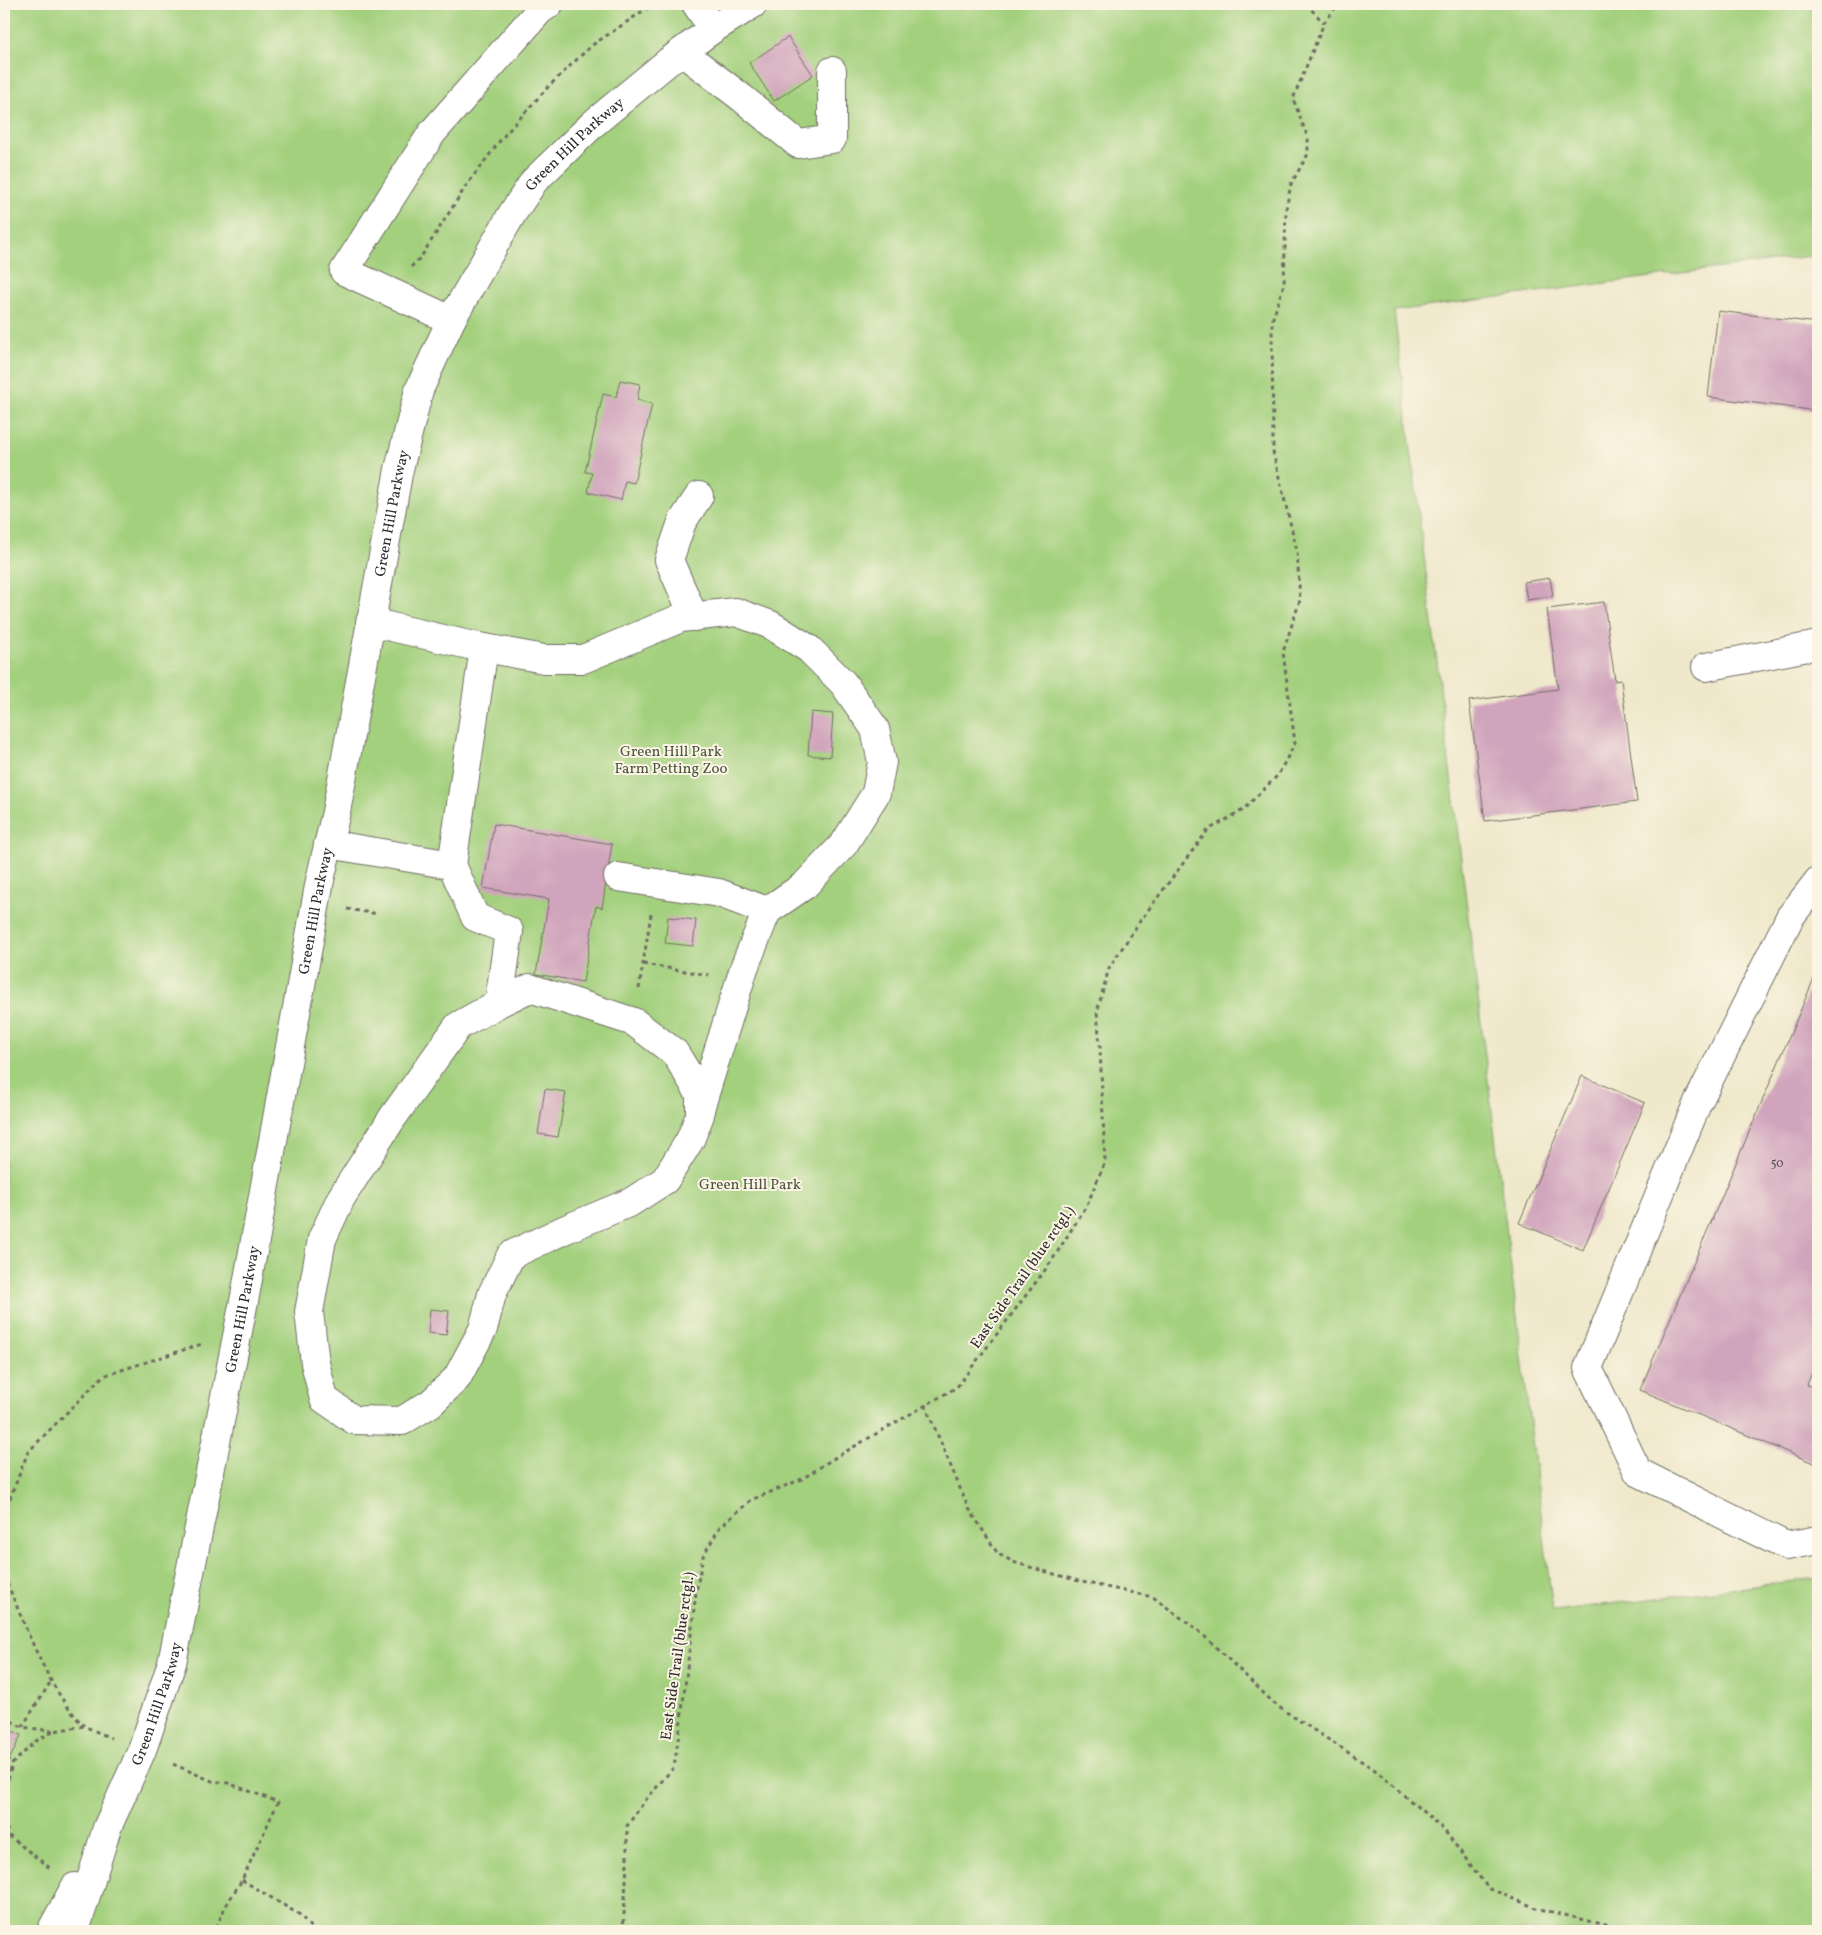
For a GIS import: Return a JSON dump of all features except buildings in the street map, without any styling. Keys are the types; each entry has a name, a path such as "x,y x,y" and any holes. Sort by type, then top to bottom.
{"street":[{"path":"451,320 344,270 432,133 540,10 549,4"},
{"path":"696,4 713,29"},
{"name":"Green Hill Parkway","path":"75,1931 107,1828 142,1750 172,1664 245,1296 316,904 350,739 399,469 419,390 451,320 507,223 534,181 594,124 682,52 713,29 753,4"},
{"path":"682,52 798,144 832,139 832,71"},
{"path":"694,616 669,560 682,522 699,496"},
{"path":"370,622 484,648 544,659 583,659 681,618 736,612 771,625 809,649 842,683 875,729 882,762 876,793 844,844 805,886 767,911 741,980 699,1113 690,1140 665,1180 631,1202 566,1229 511,1255 492,1294 483,1328 457,1378 431,1403 402,1421 354,1420 324,1399 315,1363 309,1312 322,1239 341,1198 398,1110 458,1026 499,1002 530,988 634,1022 675,1053 700,1094 699,1113"},
{"path":"1706,667 1818,645"},
{"path":"484,648 452,866 475,917 509,931 499,1002"},
{"path":"328,844 452,866"},
{"path":"618,877 719,893 767,911"},
{"path":"1818,881 1790,916 1697,1104 1588,1368 1638,1472 1786,1546 1818,1540"},
{"path":"51,1931 107,1828"}],"path":[{"path":"408,272 421,257 466,186 502,138 548,87 591,46 646,9 650,4"},
{"path":"1306,4 1324,23"},
{"name":"East Side Trail (blue rctgl.)","path":"624,1931 627,1826 644,1802 674,1767 696,1592 703,1556 720,1527 751,1500 802,1479 831,1460 957,1387 1051,1262 1087,1205 1105,1162 1097,1012 1109,968 1146,913 1208,830 1243,810 1250,803 1278,774 1295,743 1283,652 1300,600 1298,561 1273,452 1272,320 1284,284 1286,209 1291,184 1308,154 1308,138 1293,99 1324,23 1338,4"},
{"path":"634,1022 656,884"},
{"path":"643,964 741,980"},
{"path":"4,1514 28,1452 103,1376 203,1344"},
{"path":"925,1405 968,1506 998,1554 1016,1563 1073,1579 1153,1597 1199,1630 1278,1706 1382,1776 1444,1830 1488,1888 1536,1908 1624,1931"},
{"path":"4,1576 41,1662 73,1715 84,1726 212,1781 228,1783 278,1802 242,1880 225,1907 215,1931"},
{"path":"22,1727 52,1680"},
{"path":"4,1718 22,1727 54,1731 84,1726"},
{"path":"4,1795 12,1764 36,1741 54,1731"},
{"path":"4,1820 9,1836 54,1870"},
{"path":"242,1880 300,1915 314,1931"}],"green space":[{"name":"Green Hill Park","path":"4,4 1818,4 1818,255 1394,311 1553,1611 1818,1578 1818,1931 4,1931"}],"park label":[{"name":"Green Hill Park Farm Petting Zoo","path":"671,760"}]}
